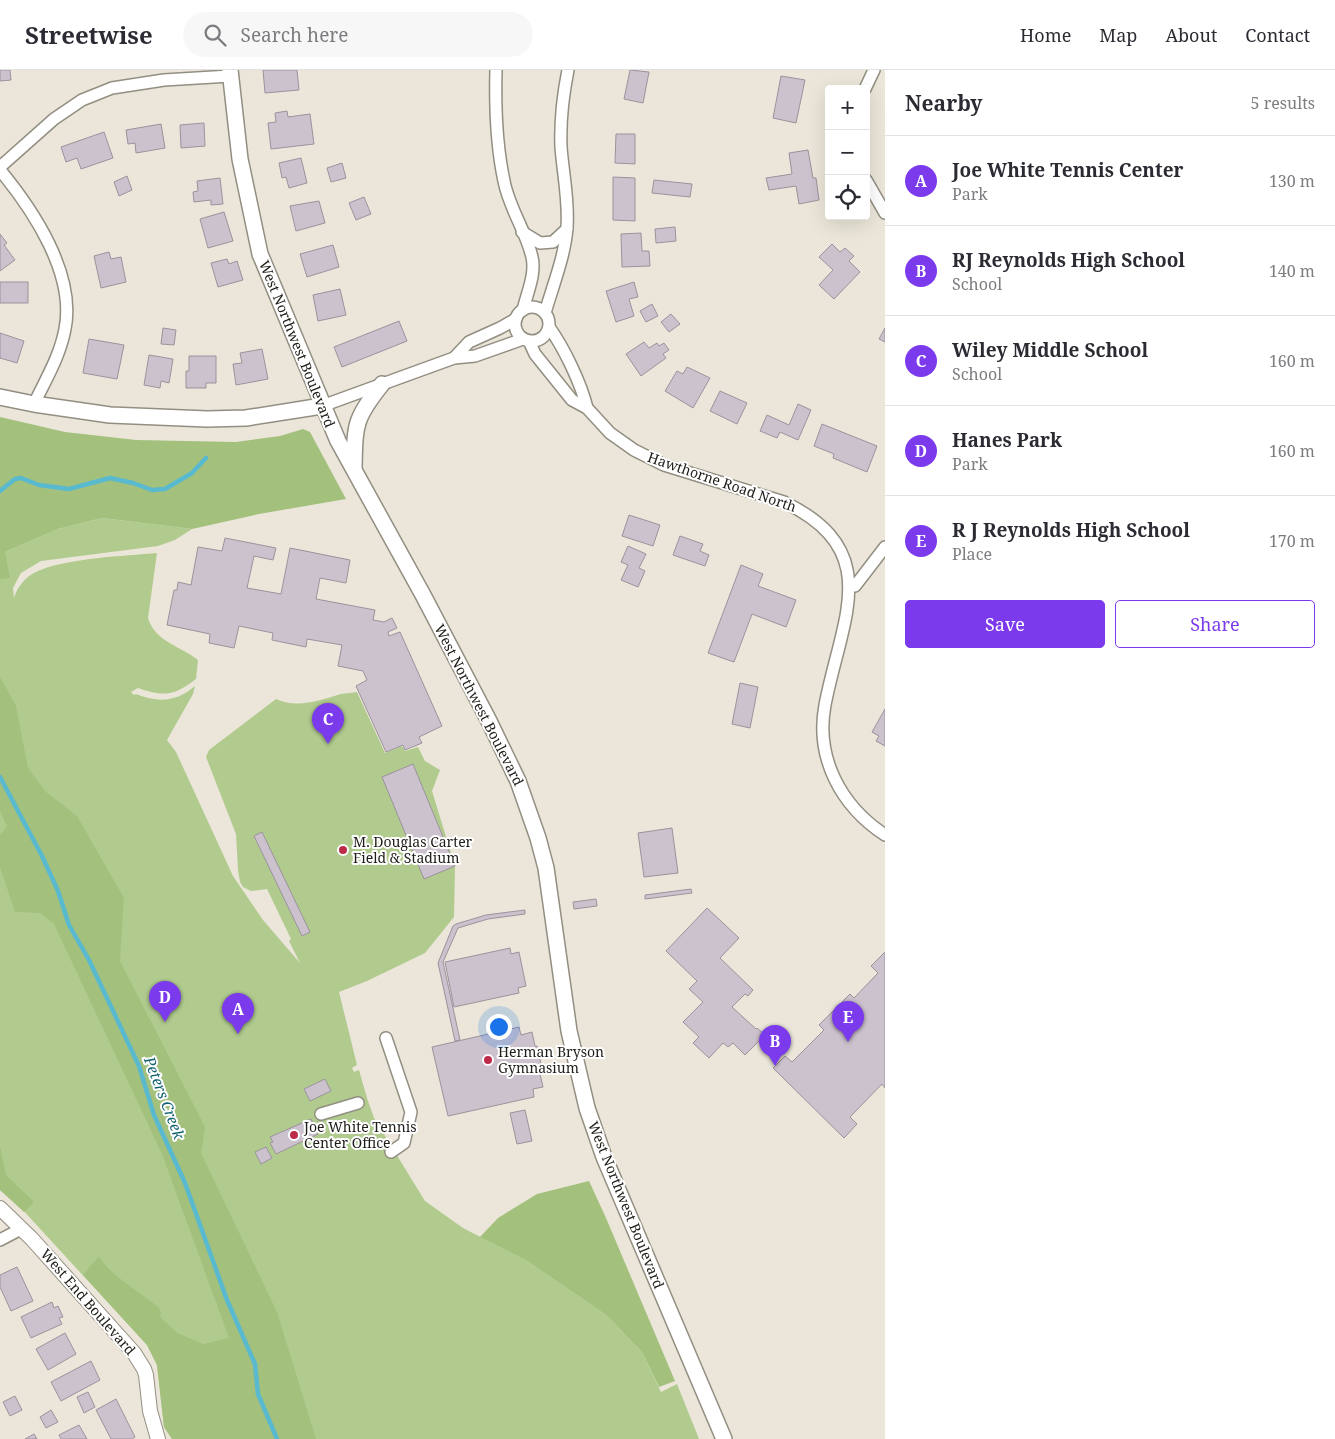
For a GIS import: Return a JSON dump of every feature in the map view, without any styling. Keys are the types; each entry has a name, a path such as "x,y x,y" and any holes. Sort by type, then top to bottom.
{"main road":[{"name":"West Northwest Boulevard","path":"230,73 240,159 260,254 338,441 489,721 518,781 538,838 546,868 569,1031 587,1108 604,1157 724,1439"},
{"path":"354,470 357,421 363,408 382,384"},
{"path":"0,397 110,415 207,419 246,418 322,406"}],"street":[{"path":"496,70 495,108 504,182 513,211 532,258 532,278 519,314 516,330 526,340"},
{"path":"545,312 556,278 567,228 567,190 562,147 562,122 568,70"},
{"path":"867,85 874,70"},
{"path":"34,404 58,354 66,327 66,301 55,258 35,217 0,168 54,119 82,100 112,88 230,73"},
{"path":"870,187 885,213"},
{"path":"522,232 540,243 553,242 567,228"},
{"path":"322,406 454,358 475,356 526,340 534,341 544,337 549,327 548,317 545,312 532,307 500,328 469,342 454,358"},
{"name":"Hawthorne Road North","path":"549,327 560,341 583,392 587,408"},
{"name":"Hawthorne Road North","path":"526,340 572,400 587,408 621,442 664,465 784,502 812,515 830,530 841,543 852,565 854,586 851,611 826,704 823,730 824,744 831,772 841,793 861,816 883,830"},
{"path":"854,586 885,547"},
{"path":"386,1038 411,1112 404,1143 391,1152"},
{"path":"321,1114 358,1103"},
{"name":"West End Boulevard","path":"0,1208 134,1353 146,1375 150,1411 158,1439"},
{"path":"0,1240 21,1229"}],"green space":[{"path":"0,417 65,432 136,440 236,442 280,436 303,429 310,432 346,499 259,514 192,529 102,518 58,529 5,552 10,578 0,579"},
{"path":"102,518 192,529 175,540 158,546 41,561 21,573 13,588 14,598 26,579 38,571 50,567 96,558 157,553 148,618 156,633 198,660 196,679 175,692 162,694 138,688 131,692 134,695 160,700 174,698 195,686 193,694 167,740 176,752 233,876 263,920 300,963 289,941 291,939 267,889 251,891 243,887 240,882 236,834 206,757 209,750 276,699 284,702 301,703 357,692 385,753 402,746 405,751 418,747 425,761 440,770 432,791 455,866 454,917 425,953 367,981 339,992 357,1065 352,1068 354,1072 359,1070 374,1118 425,1201 463,1228 527,1261 606,1315 642,1352 661,1392 677,1384 699,1439 172,1439 164,1427 157,1365 147,1345 20,1207 0,1190 0,549 5,552 58,529"},
{"path":"0,677 16,706 28,768 46,792 77,816 124,898 120,961 205,1127 201,1153 277,1312 316,1439 172,1439 164,1427 157,1365 147,1345 83,1275 99,1256 119,1278 159,1308 160,1317 177,1333 203,1344 229,1338 162,1154 54,924 40,913 15,912 0,867 0,835 7,826 0,811"},
{"path":"0,1146 6,1175 34,1202 24,1212 0,1190"},
{"path":"589,1181 675,1381 659,1387 642,1352 606,1315 527,1261 480,1237 498,1218 537,1194"}],"building":[{"path":"0,70 10,70 11,80 0,81"},
{"path":"263,70 297,70 299,90 265,93"},
{"path":"630,70 649,72 643,103 624,99"},
{"path":"781,76 805,80 796,123 773,118"},
{"path":"287,111 288,117 310,114 314,144 271,149 268,123 276,122 275,113"},
{"path":"204,123 205,146 181,148 180,125"},
{"path":"161,124 165,148 136,153 135,143 128,144 126,130"},
{"path":"104,132 113,158 81,169 77,158 66,162 61,147"},
{"path":"616,134 635,134 635,164 615,163"},
{"path":"808,150 813,178 816,178 819,200 799,204 796,186 769,190 766,178 792,174 789,153"},
{"path":"301,158 307,183 289,188 286,177 282,178 279,163"},
{"path":"342,163 346,178 331,182 327,168"},
{"path":"127,176 132,190 119,196 114,182"},
{"path":"613,177 635,178 635,221 613,220"},
{"path":"220,178 223,204 211,205 211,200 194,202 193,192 198,191 197,181"},
{"path":"654,180 692,184 690,197 652,193"},
{"path":"364,197 371,214 356,220 349,203"},
{"path":"319,201 325,223 296,231 290,206"},
{"path":"224,212 233,241 208,248 200,219"},
{"path":"675,227 676,241 656,243 655,229"},
{"path":"641,233 642,251 649,251 650,266 622,267 621,234"},
{"path":"0,234 7,243 4,245 15,260 0,271"},
{"path":"832,244 840,252 845,248 854,256 849,261 860,272 834,299 819,285 833,270 819,257"},
{"path":"333,245 339,267 307,277 300,254"},
{"path":"109,252 111,259 121,257 126,282 101,288 94,256"},
{"path":"227,259 229,264 237,261 243,280 218,287 211,263"},
{"path":"0,282 28,282 28,303 0,303"},
{"path":"634,282 638,297 629,299 634,316 616,322 606,291"},
{"path":"340,289 346,315 318,321 313,295"},
{"path":"652,304 658,316 646,322 640,311"},
{"path":"671,314 680,324 669,332 661,322"},
{"path":"399,321 407,341 342,367 334,347"},
{"path":"163,328 176,330 174,345 161,344"},
{"path":"885,328 885,342 879,339"},
{"path":"0,333 24,341 17,363 0,358"},
{"path":"89,339 124,345 117,379 83,373"},
{"path":"644,342 649,348 657,343 659,346 664,343 669,350 663,354 666,358 641,376 626,354"},
{"path":"262,349 268,379 236,385 233,364 242,363 240,353"},
{"path":"149,355 173,359 169,383 161,381 160,388 144,385"},
{"path":"189,356 216,356 216,383 206,383 206,388 186,388 186,371 189,371"},
{"path":"687,367 710,378 693,408 665,391 677,371 683,374"},
{"path":"720,391 747,403 737,424 710,411"},
{"path":"798,404 811,410 798,440 780,432 777,438 760,431 767,415 789,425"},
{"path":"822,424 877,446 867,472 833,458 834,454 814,446"},
{"path":"629,515 660,525 653,546 622,536"},
{"path":"680,536 703,544 700,551 709,555 705,566 673,555"},
{"path":"225,538 276,548 273,560 254,556 247,588 281,594 290,548 350,560 346,583 320,578 316,599 375,610 373,620 384,622 392,618 397,628 388,632 389,636 400,632 442,726 419,737 422,743 405,750 403,745 386,752 356,686 367,680 363,671 338,666 342,645 307,639 306,647 272,640 273,633 239,626 234,648 209,643 210,634 167,625 174,590 177,590 178,582 191,585 198,547 222,551"},
{"path":"628,546 646,554 639,568 645,571 638,587 621,580 628,565 621,562"},
{"path":"741,565 763,574 758,586 796,600 786,627 752,614 734,662 708,653"},
{"path":"740,683 758,687 750,728 732,724"},
{"path":"885,709 885,746 876,741 879,736 872,732"},
{"path":"413,764 455,866 424,879 382,777"},
{"path":"672,828 678,873 644,877 638,833"},
{"path":"262,832 310,932 302,936 254,836"},
{"path":"691,889 692,893 645,899 645,895"},
{"path":"596,899 597,906 574,909 573,902"},
{"path":"707,908 739,938 720,958 753,990 748,996 745,994 732,1007 765,1035 745,1055 733,1043 728,1047 723,1043 709,1058 693,1043 699,1037 683,1022 703,1002 689,989 697,981 666,951"},
{"path":"525,910 525,914 488,919 458,928 443,962 460,1040 455,1041 438,963 453,926 486,915"},
{"path":"510,948 511,954 519,952 526,986 518,988 519,993 454,1007 445,962"},
{"path":"885,952 885,1088 882,1084 850,1117 857,1124 844,1138 773,1068 785,1056 792,1062 824,1030 819,1025 850,994 854,998 878,973 871,966"},
{"name":"Herman Bryson Gymnasium","path":"519,1027 521,1035 532,1032 543,1073 540,1074 543,1087 533,1089 534,1097 448,1116 432,1047"},
{"path":"325,1079 331,1091 310,1101 304,1089"},
{"path":"525,1110 532,1141 517,1144 510,1113"},
{"name":"Joe White Tennis Center Office","path":"311,1119 318,1134 276,1154 270,1143 273,1142 270,1137"},
{"path":"266,1147 272,1158 261,1164 255,1152"},
{"path":"17,1267 33,1301 11,1311 0,1287 0,1275"},
{"path":"52,1302 54,1308 58,1306 63,1317 59,1318 62,1324 31,1338 21,1317"},
{"path":"65,1333 76,1354 48,1370 36,1349"},
{"path":"91,1361 100,1380 61,1401 51,1382"},
{"path":"88,1392 95,1407 84,1413 77,1397"},
{"path":"15,1396 22,1410 10,1416 3,1402"},
{"path":"116,1399 135,1437 132,1439 111,1439 96,1410"},
{"path":"51,1410 58,1422 46,1428 40,1417"},
{"path":"79,1425 87,1439 61,1439 59,1435"},
{"path":"34,1434 37,1439 25,1439"}],"waterway":[{"path":"0,491 15,479 21,478 39,485 69,489 110,478 133,483 152,490 165,489 192,473 206,458"},
{"name":"Peters Creek","path":"0,777 42,856 58,891 69,925 89,960 139,1066 154,1115 185,1183 227,1300 255,1364 258,1394 277,1439"}],"place":[{"name":"Wiley Middle School","path":"328,744"},
{"name":"M. Douglas Carter Field & Stadium","path":"343,850"},
{"name":"Hanes Park","path":"165,1022"},
{"name":"Joe White Tennis Center","path":"238,1034"},
{"name":"R J Reynolds High School","path":"848,1042"},
{"name":"Herman Bryson Gymnasium","path":"488,1060"},
{"name":"RJ Reynolds High School","path":"775,1066"},
{"name":"Joe White Tennis Center Office","path":"294,1135"}]}
